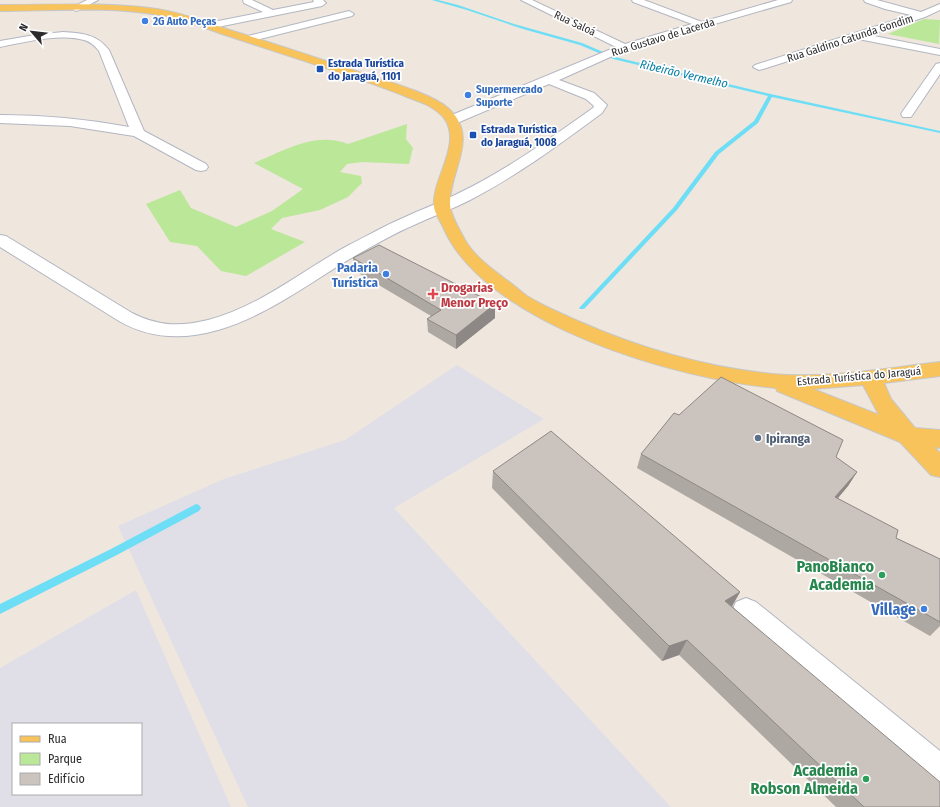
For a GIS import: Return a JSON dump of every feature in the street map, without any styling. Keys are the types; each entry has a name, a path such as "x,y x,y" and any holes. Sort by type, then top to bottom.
{"main road":[{"path":"2,9 112,8 159,12 184,18 248,39 400,90 433,103 443,110 452,120 455,133 456,150 444,186 442,207"},
{"name":"Estrada Turística do Jaraguá","path":"442,207 459,244 480,268 521,300 546,314 590,334 649,356 726,374 773,381 808,382 940,369"},
{"path":"871,377 875,392 888,412 940,468"},
{"path":"773,381 909,436 940,438"}],"street":[{"path":"76,8 94,0"},
{"path":"208,26 322,3 318,0"},
{"name":"Rua Saloá","path":"525,0 621,48"},
{"path":"636,0 702,25"},
{"name":"Rua Gustavo de Lacerda","path":"452,120 550,80 621,48 788,0"},
{"path":"868,0 888,7 940,19"},
{"path":"247,1 272,13"},
{"path":"753,2 765,6"},
{"name":"Rua Galdino Catunda Gondim","path":"759,67 858,36 921,15 940,7"},
{"path":"248,39 350,14"},
{"path":"0,44 66,35 88,37 96,41 104,50 138,133"},
{"path":"858,36 940,52"},
{"path":"907,114 940,66"},
{"path":"0,240 132,320 158,330 183,331 210,327 241,314 288,290 347,253 400,225 466,197 505,175 592,115 601,105 590,96 550,80"},
{"path":"0,119 52,120 98,125 138,133 201,167"},
{"path":"746,611 940,773"}],"shaded area":[{"path":"457,365 544,419 394,508 671,807 248,807 118,526 224,479 345,440"},
{"path":"136,590 231,807 0,807 0,668"}],"green space":[{"path":"924,19 940,20 939,44 888,34"},
{"path":"407,124 406,139 413,148 409,164 362,162 347,164 340,172 361,176 362,183 348,197 320,210 282,218 271,229 305,242 246,276 221,271 197,246 170,242 146,204 180,190 191,208 236,227 272,211 303,189 254,163 300,144 324,140 348,144"}],"building":[{"path":"379,245 495,304 456,335 427,319 441,310 353,258"},
{"path":"721,377 843,440 836,457 857,472 835,497 898,530 896,538 940,559 940,622 641,454 674,413 679,415"},
{"path":"551,431 740,592 725,601 940,782 940,807 864,807 687,640 669,646 493,471"}],"waterway":[{"name":"Ribeirão Vermelho","path":"434,0 581,44 614,58 771,95"},
{"path":"582,308 675,209 717,153 756,122 771,95"},
{"name":"Ribeirão Vermelho","path":"771,95 940,132"},
{"path":"0,609 112,553 196,508"}],"place":[{"name":"2G Auto Peças","path":"145,21"},
{"name":"Estrada Turística do Jaraguá, 1101","path":"320,69"},
{"name":"Supermercado Suporte","path":"468,95"},
{"name":"Estrada Turística do Jaraguá, 1008","path":"473,135"},
{"name":"Padaria Turística","path":"386,274"},
{"name":"Drogarias Menor Preço","path":"433,294"},
{"name":"Ipiranga","path":"758,438"},
{"name":"PanoBianco Academia","path":"882,575"},
{"name":"Village","path":"924,609"},
{"name":"Academia Robson Almeida","path":"866,779"}]}
